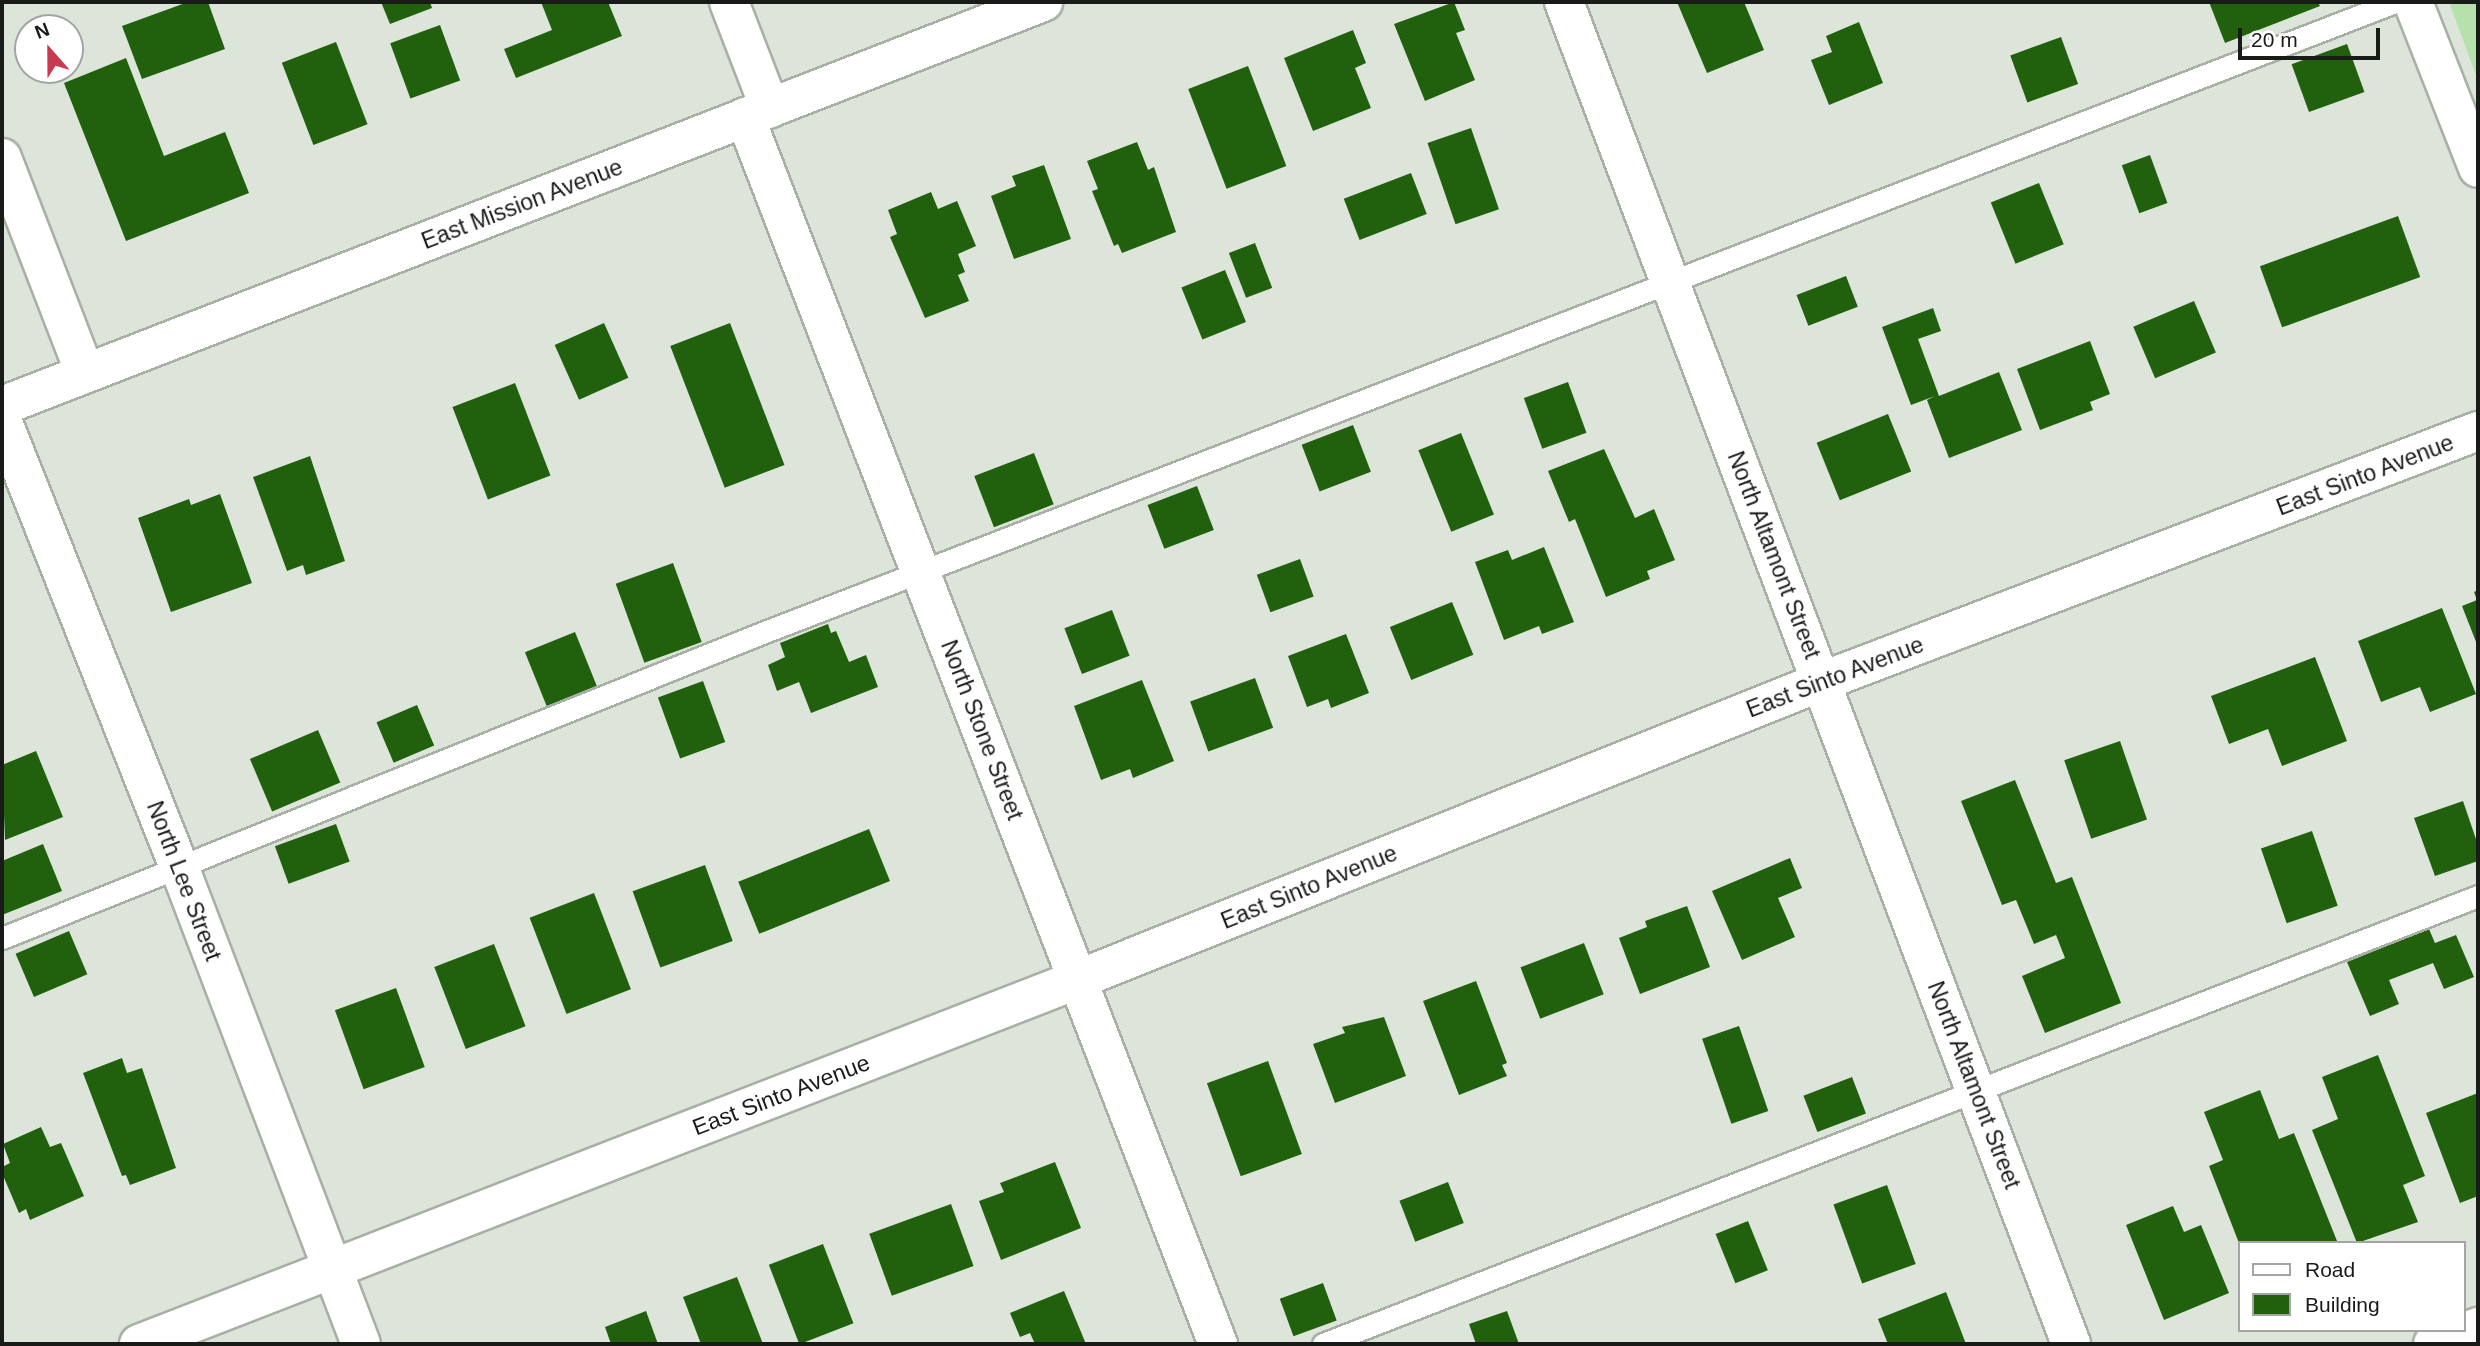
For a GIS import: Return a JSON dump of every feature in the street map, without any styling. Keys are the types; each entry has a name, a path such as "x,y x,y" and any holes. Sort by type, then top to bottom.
{"street":[{"name":"North Stone Street","path":"729,2 757,113 921,573 1217,1344"},
{"name":"East Mission Avenue","path":"2,406 1043,2"},
{"name":"North Altamont Street","path":"1564,2 1823,681 2071,1344"},
{"path":"2413,2 2478,168"},
{"path":"2,158 85,373"},
{"name":"North Lee Street","path":"2,420 180,869 361,1344"},
{"name":"East Sinto Avenue","path":"139,1344 1079,979 1823,681 2478,431"},
{"path":"2433,1344 2463,1332"}],"lane":[{"path":"2,937 180,869 561,713 1672,285 2395,2"},
{"path":"1323,1344 1978,1094 2478,896"}],"green space":[{"path":"2449,2 2478,2 2478,81"}],"building":[{"path":"188,2 208,2 225,49 142,79 122,26"},
{"path":"381,2 430,2 432,8 390,24"},
{"path":"541,2 608,2 622,36 516,78 504,49 552,30"},
{"path":"1454,2 1465,30 1456,33 1475,80 1425,101 1394,24"},
{"path":"1677,2 1744,2 1764,50 1707,73"},
{"path":"2209,2 2318,2 2320,6 2225,43"},
{"path":"1859,22 1883,83 1829,105 1811,60 1832,52 1826,36"},
{"path":"440,25 460,80 410,99 390,43"},
{"path":"1353,30 1366,63 1355,68 1371,108 1313,131 1284,58"},
{"path":"2061,37 2078,84 2027,102 2010,55"},
{"path":"336,42 368,124 313,145 282,63"},
{"path":"2347,44 2364,92 2309,112 2292,64"},
{"path":"126,58 164,156 225,132 249,193 126,241 64,84 84,84 84,75"},
{"path":"1248,66 1286,166 1227,189 1188,89"},
{"path":"1471,128 1499,209 1456,224 1428,143"},
{"path":"1137,142 1148,170 1154,167 1176,232 1122,253 1118,244 1114,246 1092,191 1098,189 1087,161"},
{"path":"2150,155 2167,203 2139,213 2122,165"},
{"path":"1044,165 1071,239 1014,259 991,196 1016,186 1012,176"},
{"path":"1411,173 1427,214 1360,240 1344,199"},
{"path":"2039,183 2064,244 2016,264 1991,202"},
{"path":"931,192 938,209 957,201 976,246 958,254 965,272 958,275 969,301 925,318 890,237 897,234 888,210"},
{"path":"2398,216 2420,277 2282,327 2260,266"},
{"path":"1255,243 1272,288 1246,298 1229,253"},
{"path":"1225,270 1246,322 1202,340 1181,288"},
{"path":"1846,276 1858,307 1808,326 1797,295"},
{"path":"2194,301 2216,353 2155,378 2133,327"},
{"path":"1933,308 1941,331 1918,339 1939,396 1999,372 2022,430 1949,458 1927,400 1935,396 1911,405 1882,327"},
{"path":"604,323 628,378 579,400 555,345"},
{"path":"730,323 784,465 725,488 670,346"},
{"path":"2090,341 2110,394 2090,402 2093,410 2040,430 2017,369"},
{"path":"1568,382 1586,433 1542,449 1524,398"},
{"path":"515,383 550,475 488,499 452,407"},
{"path":"1888,414 1911,471 1840,500 1817,443"},
{"path":"1353,425 1371,472 1320,491 1302,445"},
{"path":"1461,433 1494,515 1451,532 1418,450"},
{"path":"1604,449 1635,518 1654,509 1675,560 1647,571 1650,579 1606,597 1575,519 1569,522 1548,471"},
{"path":"1034,453 1054,504 994,527 974,476"},
{"path":"310,456 345,561 306,575 303,565 287,571 253,477"},
{"path":"1197,486 1214,530 1164,549 1148,505"},
{"path":"220,494 252,583 171,612 138,518 189,499 191,505"},
{"path":"1544,547 1574,622 1542,634 1539,626 1504,640 1475,562 1508,550 1512,560"},
{"path":"1300,559 1314,597 1270,612 1257,575"},
{"path":"673,563 702,642 644,663 616,584"},
{"path":"2478,590 2478,647 2462,606 2477,600 2474,592"},
{"path":"1452,602 1473,655 1411,680 1390,627"},
{"path":"2442,608 2476,694 2430,712 2420,687 2381,702 2358,641"},
{"path":"1112,610 1130,656 1082,674 1064,628"},
{"path":"828,624 831,633 836,631 849,662 866,655 878,687 811,713 799,682 777,691 768,665 785,657 780,643"},
{"path":"575,632 597,686 547,706 525,652"},
{"path":"1346,634 1369,693 1331,708 1328,699 1307,707 1288,656"},
{"path":"2315,657 2347,741 2282,766 2268,729 2229,744 2211,696"},
{"path":"1255,678 1273,728 1208,751 1190,702"},
{"path":"1142,680 1174,761 1133,778 1130,769 1101,780 1074,706"},
{"path":"703,681 725,742 680,758 658,697"},
{"path":"417,705 434,746 394,763 376,722"},
{"path":"318,730 340,782 272,811 250,759"},
{"path":"2120,741 2147,819 2091,839 2064,760"},
{"path":"36,751 63,817 5,840 2,765"},
{"path":"2015,780 2056,883 2072,877 2121,1003 2045,1033 2022,976 2065,958 2056,935 2034,944 2016,900 2002,905 1961,801"},
{"path":"2463,801 2478,845 2478,861 2435,876 2414,818"},
{"path":"336,824 350,862 289,884 275,846"},
{"path":"869,829 890,881 759,934 738,882"},
{"path":"2312,831 2338,906 2287,923 2261,849"},
{"path":"43,844 62,891 2,915 2,861"},
{"path":"1790,858 1802,888 1778,898 1795,937 1742,960 1712,891"},
{"path":"705,865 733,941 660,967 633,891"},
{"path":"594,893 631,989 566,1014 530,918"},
{"path":"1687,906 1710,967 1640,994 1619,938 1647,927 1645,921"},
{"path":"2429,929 2435,943 2456,935 2474,977 2444,989 2433,963 2389,980 2399,1004 2370,1016 2347,962"},
{"path":"69,931 87,974 34,997 16,954"},
{"path":"1584,943 1604,994 1540,1019 1521,967"},
{"path":"494,944 526,1026 466,1049 434,967"},
{"path":"1476,981 1507,1063 1502,1065 1507,1076 1459,1095 1423,1001"},
{"path":"396,988 425,1067 364,1089 335,1010"},
{"path":"1384,1017 1406,1076 1335,1103 1313,1044 1345,1033 1342,1027"},
{"path":"1739,1026 1768,1111 1731,1124 1702,1039"},
{"path":"2378,1055 2425,1176 2403,1185 2418,1222 2356,1241 2312,1130 2338,1119 2322,1077"},
{"path":"122,1058 127,1073 142,1068 176,1168 130,1185 126,1175 122,1176 83,1073"},
{"path":"1268,1061 1302,1154 1241,1176 1207,1083"},
{"path":"1852,1077 1866,1113 1817,1132 1803,1096"},
{"path":"2260,1090 2279,1139 2294,1133 2337,1241 2238,1241 2209,1166 2223,1160 2204,1112"},
{"path":"2478,1093 2478,1196 2460,1203 2426,1113"},
{"path":"41,1127 50,1147 61,1143 84,1196 30,1220 26,1209 19,1213 2,1173 2,1167 10,1163 3,1144"},
{"path":"1055,1162 1081,1228 1001,1260 979,1201 1004,1192 1000,1183"},
{"path":"1448,1182 1464,1223 1415,1242 1399,1201"},
{"path":"1887,1185 1916,1264 1862,1283 1833,1204"},
{"path":"951,1204 974,1266 892,1296 869,1234"},
{"path":"2173,1206 2184,1232 2201,1225 2229,1293 2164,1320 2126,1225"},
{"path":"1748,1221 1768,1270 1735,1283 1716,1234"},
{"path":"823,1244 853,1323 799,1344 769,1265"},
{"path":"737,1277 763,1344 701,1344 683,1297"},
{"path":"1323,1283 1337,1321 1293,1336 1280,1299"},
{"path":"1064,1291 1086,1344 1035,1344 1030,1333 1020,1337 1010,1313"},
{"path":"1946,1292 1966,1344 1888,1344 1878,1319"},
{"path":"646,1311 658,1344 611,1344 605,1327"},
{"path":"1507,1311 1519,1344 1476,1344 1469,1324"}]}
